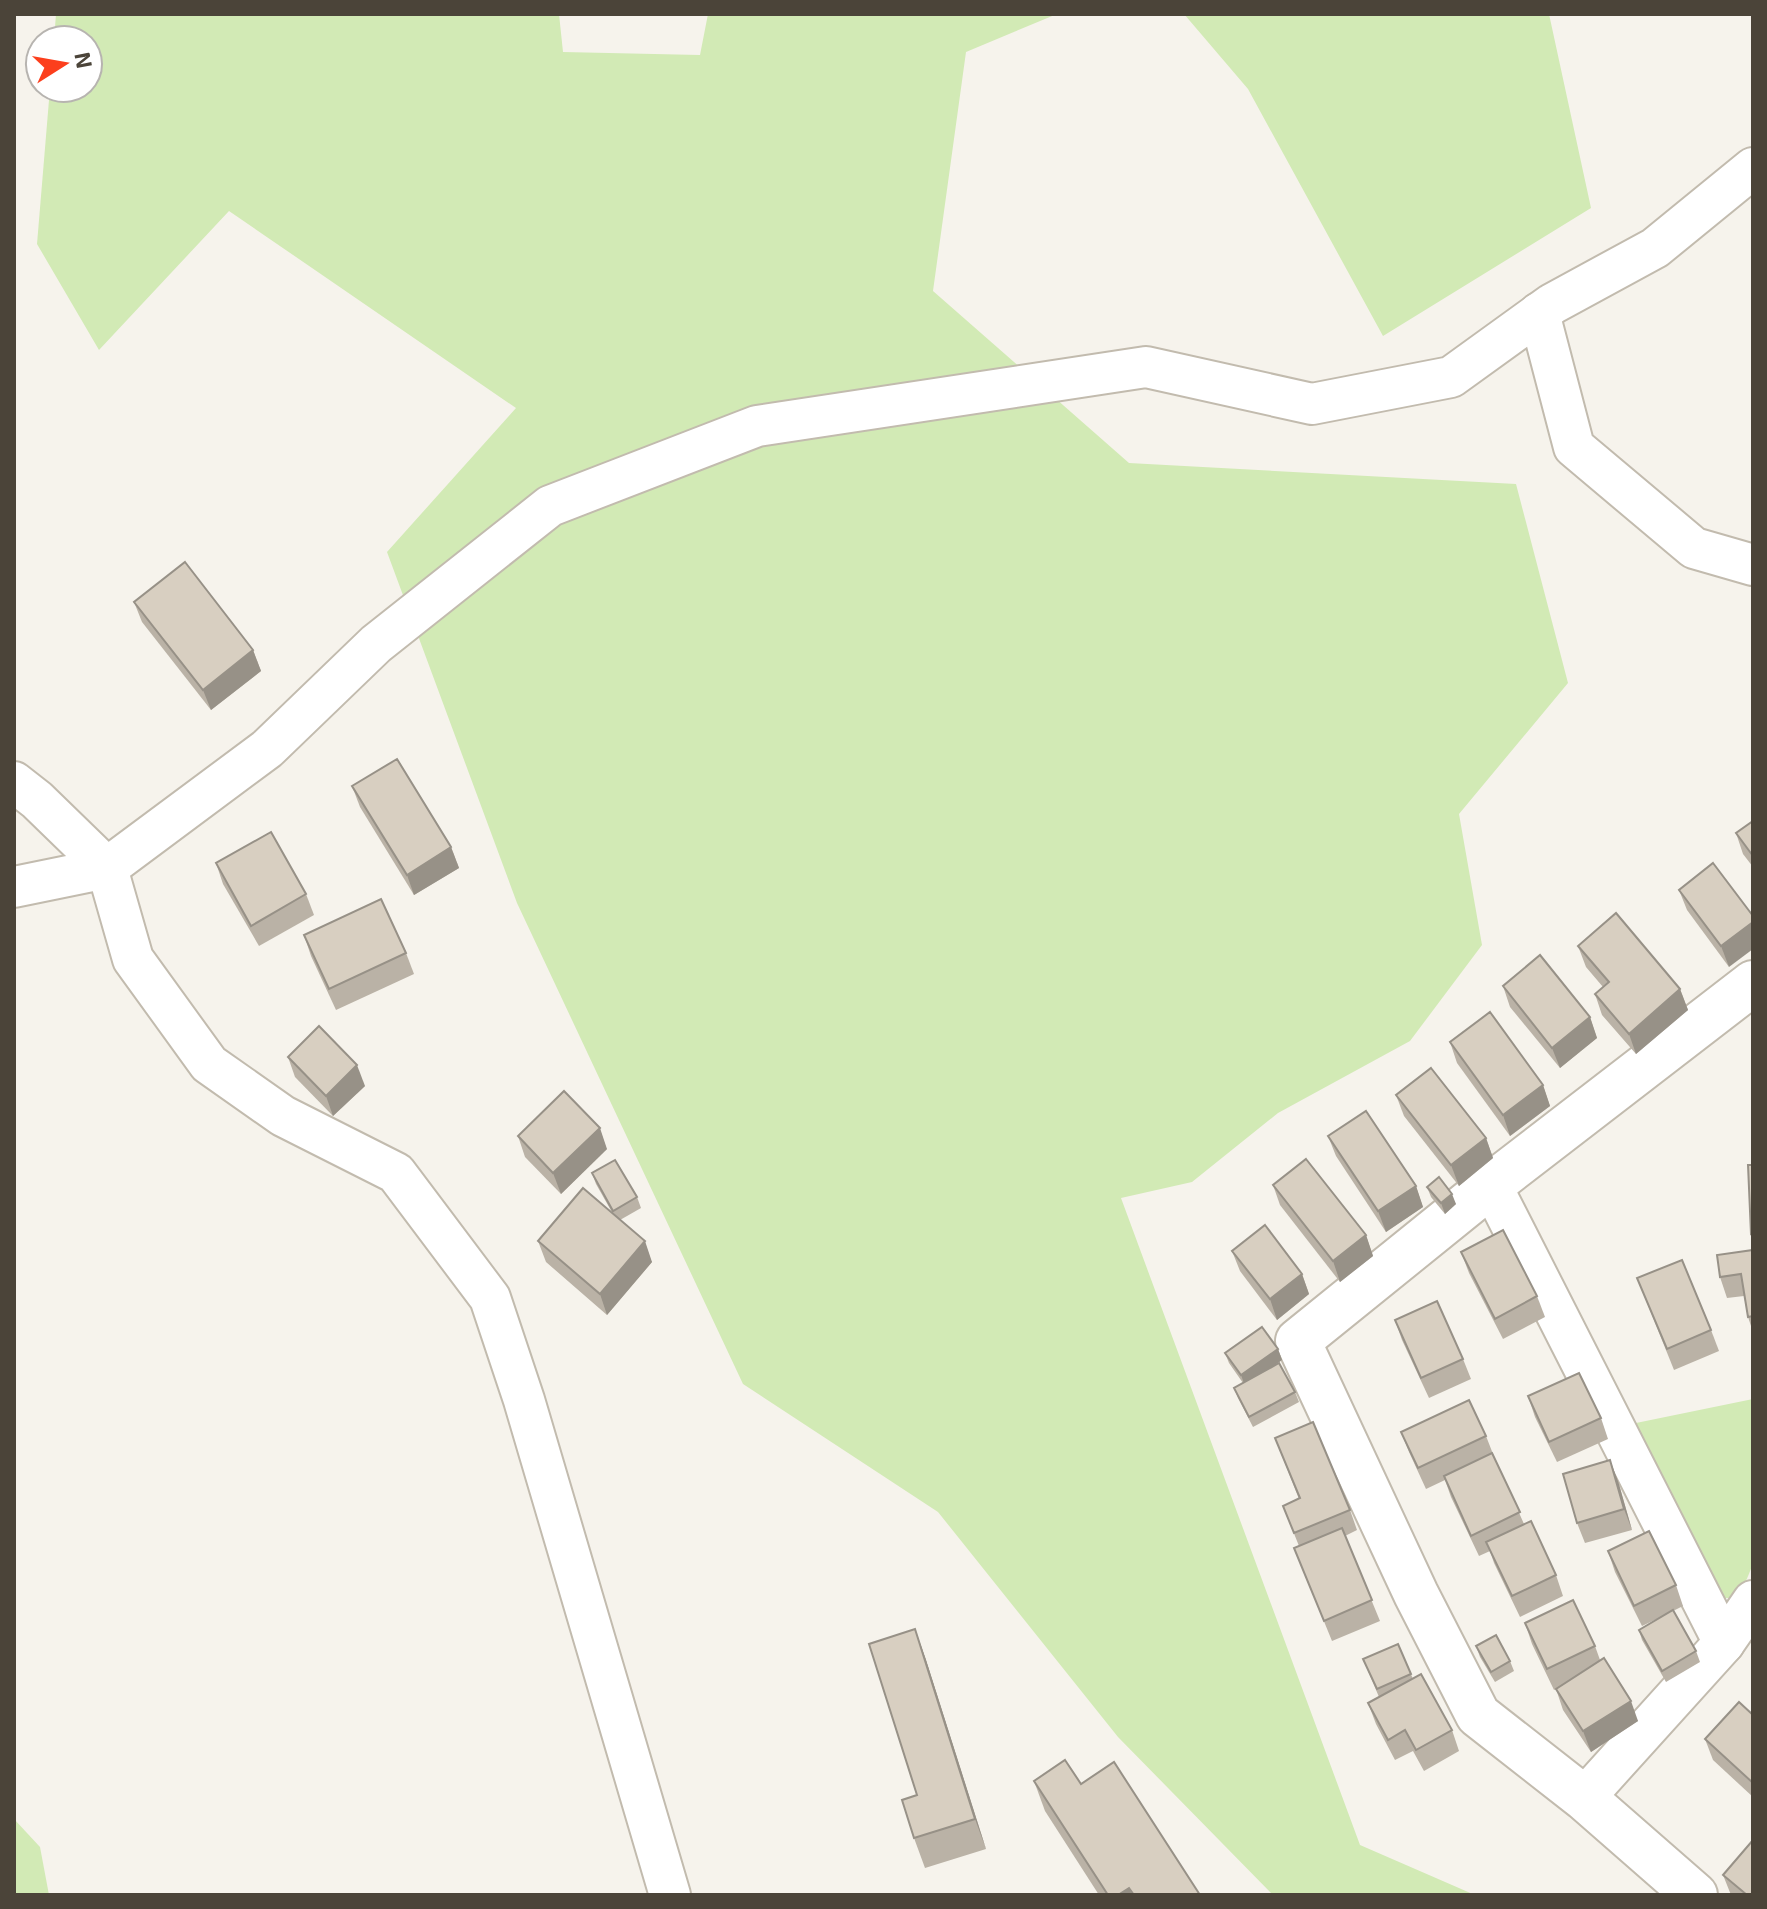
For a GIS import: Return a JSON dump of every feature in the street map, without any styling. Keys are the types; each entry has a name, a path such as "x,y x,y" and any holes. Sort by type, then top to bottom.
{"street":[{"path":"14,887 107,868 267,749 376,644 550,506 757,426 1146,367 1312,404 1451,377 1552,304 1655,248 1753,168"},
{"path":"1539,313 1574,447 1694,548 1753,565"},
{"path":"14,782 107,868 133,959 209,1064 283,1116 396,1173 490,1298 524,1400 670,1895"},
{"path":"1695,1895 1584,1798 1478,1715 1416,1594 1298,1341 1491,1185 1753,983"},
{"path":"1491,1185 1724,1643"},
{"path":"1584,1798 1724,1643 1753,1601"}],"green space":[{"path":"56,14 559,14 563,52 700,55 708,14 1057,14 966,52 933,291 1129,463 1516,484 1568,683 1459,814 1482,945 1410,1041 1278,1113 1192,1182 1121,1198 1360,1845 1475,1895 1273,1895 1118,1737 938,1512 743,1384 517,903 387,552 516,408 229,211 99,350 37,244 49,104 104,104 104,24 55,24"},
{"path":"1184,14 1549,14 1591,208 1383,336 1248,89"},
{"path":"1753,1399 1753,1564 1739,1598 1712,1598 1636,1423"},
{"path":"14,1819 40,1847 49,1895 14,1895"}],"building":[{"path":"185,562 253,650 203,690 134,602"},
{"path":"397,759 451,847 407,875 352,786"},
{"path":"1753,821 1753,856 1736,833"},
{"path":"271,832 306,894 251,926 216,863"},
{"path":"1713,863 1753,916 1753,922 1721,946 1679,890"},
{"path":"381,899 406,953 329,989 304,935"},
{"path":"1616,913 1680,989 1629,1034 1595,994 1609,982 1578,946"},
{"path":"1540,955 1590,1017 1552,1048 1503,986"},
{"path":"1490,1012 1543,1085 1503,1115 1450,1042"},
{"path":"319,1026 357,1065 326,1096 288,1057"},
{"path":"1431,1068 1486,1138 1451,1165 1396,1095"},
{"path":"564,1091 600,1128 553,1173 518,1136"},
{"path":"1366,1111 1416,1186 1378,1211 1328,1136"},
{"path":"1306,1159 1366,1235 1333,1261 1273,1185"},
{"path":"615,1160 637,1197 613,1211 592,1173"},
{"path":"1748,1165 1753,1165 1751,1234"},
{"path":"1439,1177 1452,1194 1441,1203 1427,1187"},
{"path":"583,1188 645,1241 600,1294 538,1241"},
{"path":"1265,1225 1302,1274 1270,1299 1232,1251"},
{"path":"1503,1230 1537,1296 1495,1319 1461,1252"},
{"path":"1753,1250 1753,1316 1748,1317 1741,1274 1720,1277 1717,1255"},
{"path":"1682,1260 1711,1330 1667,1349 1637,1278"},
{"path":"1437,1301 1463,1359 1421,1378 1395,1320"},
{"path":"1262,1327 1278,1349 1241,1375 1225,1353"},
{"path":"1279,1363 1295,1392 1249,1417 1234,1388"},
{"path":"1579,1373 1601,1418 1549,1442 1528,1396"},
{"path":"1469,1400 1486,1436 1418,1468 1401,1432"},
{"path":"1313,1422 1350,1510 1294,1533 1283,1506 1300,1498 1275,1438"},
{"path":"1492,1453 1520,1512 1471,1536 1444,1476"},
{"path":"1610,1460 1624,1509 1577,1523 1563,1474"},
{"path":"1531,1521 1556,1575 1512,1596 1486,1542"},
{"path":"1342,1528 1372,1600 1324,1621 1294,1548"},
{"path":"1649,1531 1676,1585 1634,1606 1608,1551"},
{"path":"1573,1600 1595,1646 1547,1669 1525,1623"},
{"path":"1673,1610 1696,1651 1662,1671 1639,1630"},
{"path":"915,1629 975,1819 914,1838 902,1800 917,1795 869,1644"},
{"path":"1496,1635 1510,1661 1491,1672 1476,1646"},
{"path":"1398,1644 1411,1674 1377,1689 1363,1659"},
{"path":"1604,1658 1631,1701 1583,1731 1556,1689"},
{"path":"1421,1674 1452,1730 1416,1750 1405,1730 1388,1740 1368,1703"},
{"path":"1739,1702 1753,1715 1753,1783 1705,1739"},
{"path":"1065,1760 1081,1784 1114,1762 1200,1895 1134,1895 1129,1888 1118,1895 1108,1895 1034,1781"},
{"path":"1753,1840 1753,1895 1747,1895 1723,1875"}]}
